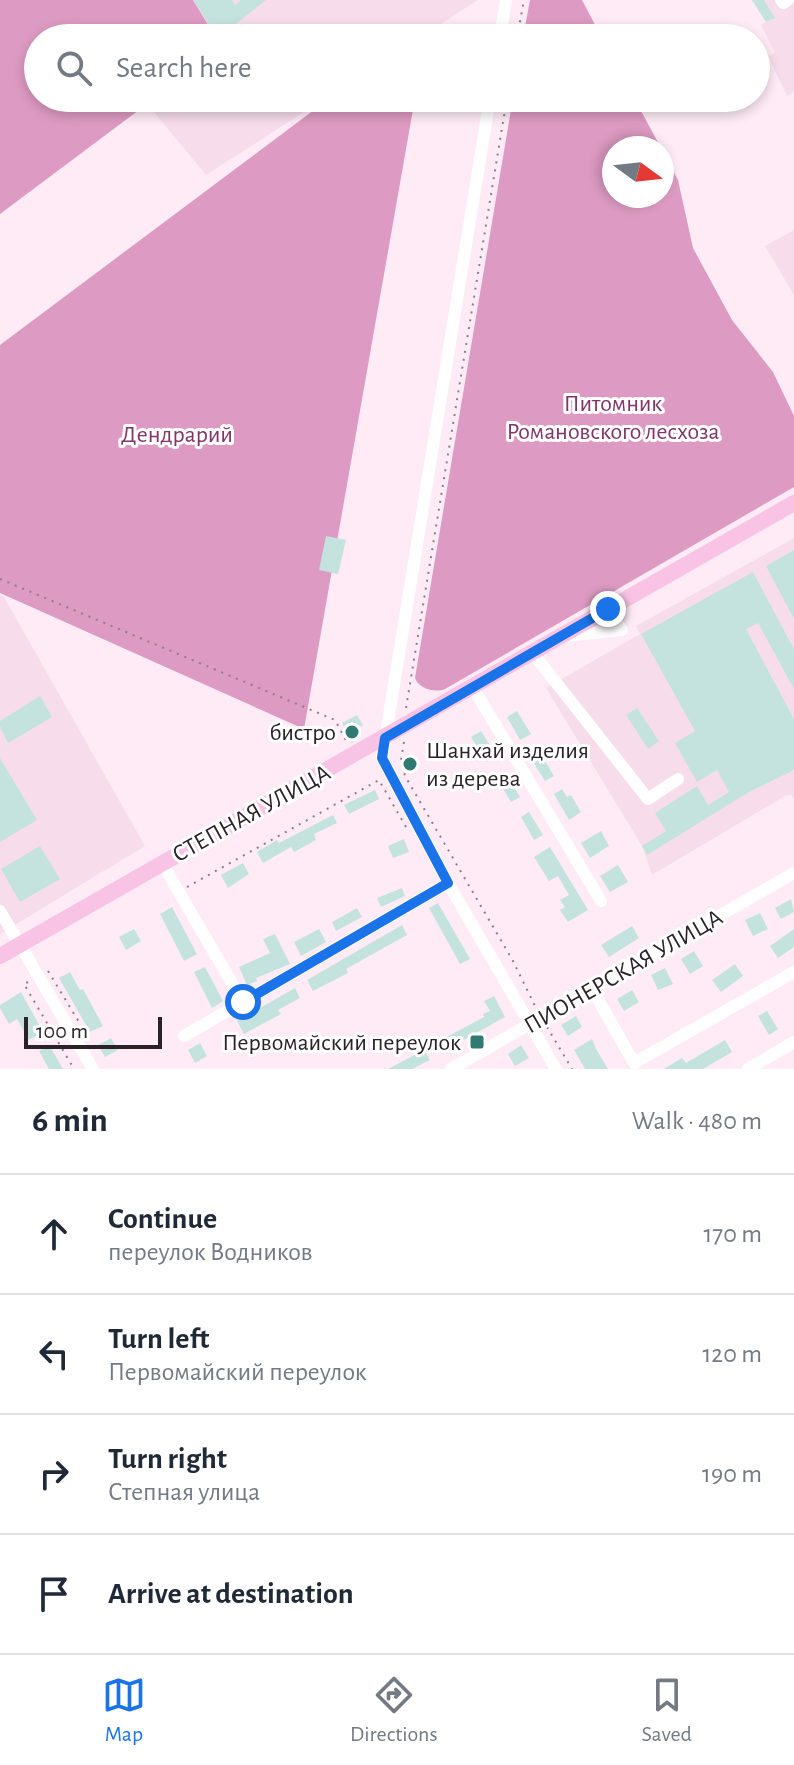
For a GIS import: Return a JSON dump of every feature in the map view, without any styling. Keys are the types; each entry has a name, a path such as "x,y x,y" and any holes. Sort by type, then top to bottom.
{"main road":[{"name":"СТЕПНАЯ УЛИЦА","path":"0,956 794,503"}],"street":[{"path":"502,24 506,0"},
{"path":"781,0 783,3 788,0"},
{"path":"488,112 382,758 448,883 538,1021 556,1069"},
{"path":"558,637 622,630 608,609"},
{"path":"532,652 648,799 678,779"},
{"path":"472,686 601,901"},
{"path":"162,863 243,1002"},
{"name":"ПИОНЕРСКАЯ УЛИЦА","path":"451,1069 794,873"},
{"path":"184,1036 448,883"},
{"path":"0,911 93,1069"},
{"path":"592,989 634,1063 794,972"},
{"path":"748,1069 794,1042"}],"path":[{"path":"520,24 524,0"},
{"path":"505,112 408,694 408,733 401,749 402,766 513,961 538,1021 572,1069"},
{"path":"0,579 335,720 355,755"},
{"path":"179,892 379,780 406,827"}],"shaded area":[{"path":"193,0 478,0 441,24 208,24"},
{"path":"752,0 794,0 794,92 787,96 770,60 770,55 775,53 770,43 770,24 763,24 766,22"},
{"path":"154,112 304,112 206,175"},
{"path":"794,230 794,295 765,246"},
{"path":"794,538 794,799 791,795 785,796 652,875 642,846 546,688 640,634 636,626"},
{"path":"0,595 4,597 145,846 0,934"}],"green space":[{"path":"0,0 193,0 208,24 24,24 24,112 136,112 0,214"},
{"path":"530,0 582,0 595,24 526,24"},
{"name":"Дендрарий","path":"311,112 413,112 304,729 0,593 0,345"},
{"name":"Питомник Романовского лесхоза","path":"511,112 642,112 655,136 602,136 602,208 674,208 674,172 693,248 732,320 773,372 794,416 794,487 445,689 432,690 420,685 415,678"}],"building":[{"path":"193,0 232,0 235,5 241,0 266,0 236,24 209,24"},
{"path":"752,0 764,0 775,18 766,22"},
{"path":"326,536 346,540 338,574 319,570"},
{"path":"794,550 794,619 766,566"},
{"path":"753,572 794,649 794,689 758,623 746,629 794,719 794,770 749,792 647,855 642,846 666,831 655,813 697,786 708,805 729,792 717,770 697,782 675,743 695,731 641,634"},
{"path":"40,696 52,717 8,743 0,721"},
{"path":"637,708 659,741 648,749 626,715"},
{"path":"517,711 531,734 520,740 507,717"},
{"name":"бистро","path":"357,715 363,725 356,729 360,738 352,743 342,723"},
{"path":"481,731 496,755 486,762 471,737"},
{"path":"539,751 554,776 545,781 530,757"},
{"path":"0,758 37,820 0,842"},
{"path":"505,772 520,797 511,802 496,777"},
{"path":"562,789 567,797 571,795 581,812 569,820 554,794"},
{"path":"375,790 379,799 349,814 344,805"},
{"path":"529,812 543,835 534,840 521,817"},
{"path":"333,815 337,823 314,834 316,840 294,852 291,847 263,863 257,852"},
{"path":"601,831 609,846 590,858 581,843"},
{"path":"404,839 409,852 393,858 388,846"},
{"path":"40,846 60,879 20,902 1,869"},
{"path":"550,847 588,910 568,922 560,910 565,907 560,900 569,895 558,876 549,881 534,857"},
{"path":"243,863 249,874 228,888 221,875"},
{"path":"618,865 628,882 610,892 600,876"},
{"path":"402,888 405,896 381,907 377,898"},
{"path":"791,899 794,912 781,919 775,908"},
{"path":"438,903 470,959 460,964 429,908"},
{"path":"172,907 197,954 184,961 160,914"},
{"path":"357,908 362,917 336,931 332,922"},
{"path":"760,913 768,929 753,936 745,920"},
{"path":"402,925 407,935 346,969 348,973 313,991 307,980"},
{"path":"632,926 639,938 609,957 601,945"},
{"path":"134,929 141,941 126,950 119,937"},
{"path":"319,929 326,942 301,956 294,942"},
{"path":"794,929 794,947 778,958 770,946"},
{"path":"275,934 290,964 247,985 239,967 270,953 263,939"},
{"path":"694,951 703,966 690,974 681,959"},
{"path":"735,964 743,976 721,992 712,980"},
{"path":"205,967 223,1001 212,1008 194,972"},
{"path":"665,968 673,984 658,990 651,975"},
{"path":"70,972 103,1026 90,1032 59,978"},
{"path":"295,988 300,998 278,1010 281,1014 244,1034 237,1021"},
{"path":"632,990 639,1002 624,1011 617,999"},
{"path":"21,992 43,1032 29,1040 17,1019 9,1024 0,1008"},
{"path":"494,996 505,1017 444,1051 439,1041 484,1017 483,1014 490,1011 484,1001"},
{"path":"767,1011 778,1029 769,1035 758,1016"},
{"path":"576,1016 582,1027 568,1036 561,1025"},
{"path":"111,1038 118,1050 105,1057 98,1045"},
{"path":"592,1039 608,1069 585,1069 574,1050"},
{"path":"725,1040 732,1052 703,1069 664,1069 682,1058 686,1063"},
{"path":"200,1043 207,1056 195,1063 188,1050"},
{"path":"49,1045 63,1069 49,1069 39,1051"},
{"path":"521,1045 529,1058 515,1066 508,1054"},
{"path":"424,1050 430,1060 412,1069 388,1069"}],"place":[{"name":"бистро","path":"352,732"},
{"name":"Шанхай изделия из дерева","path":"410,764"},
{"name":"Первомайский переулок","path":"477,1042"}],"route":[{"path":"243,1002 448,883 382,758 385,738 608,609"}]}
